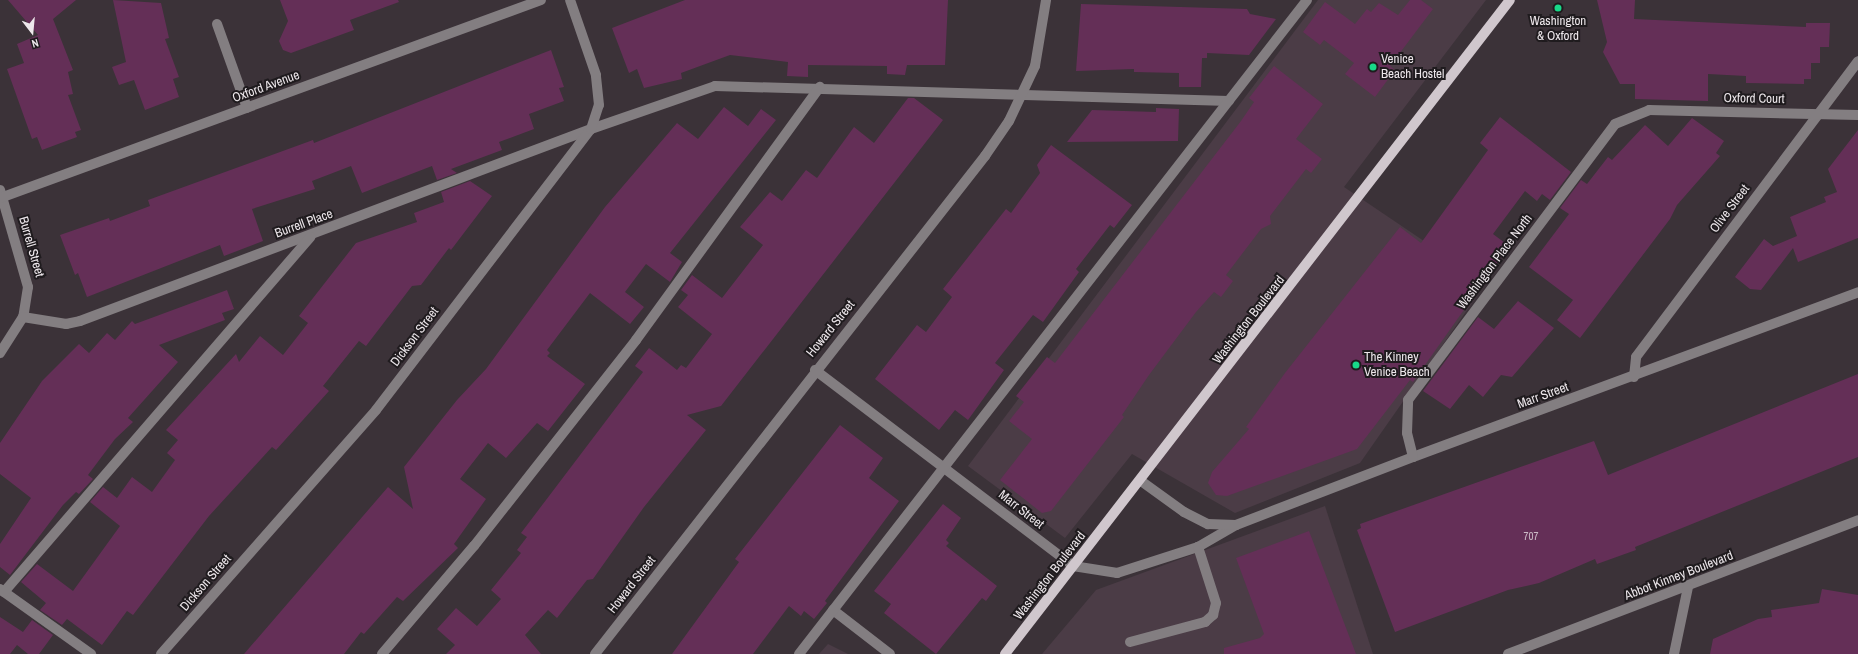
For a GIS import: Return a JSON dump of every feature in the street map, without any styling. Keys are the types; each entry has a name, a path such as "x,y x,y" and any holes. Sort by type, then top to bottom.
{"main road":[{"name":"Washington Boulevard","path":"1005,654 1141,481 1510,0"}],"street":[{"name":"Oxford Avenue","path":"1,195 247,108 541,0"},
{"name":"Dickson Street","path":"161,654 376,410 592,129 599,105 596,75 570,0"},
{"name":"Howard Street","path":"595,654 815,370 985,156 1023,94 1037,58 1046,0"},
{"path":"799,654 1307,0"},
{"path":"218,24 247,108"},
{"name":"Olive Street","path":"1634,377 1636,357 1858,61"},
{"name":"Burrell Place","path":"22,317 66,324 80,321 312,236 592,129 715,86 820,87 1229,101"},
{"path":"382,654 474,546 636,340 820,87"},
{"name":"Oxford Court","path":"1649,110 1858,115"},
{"name":"Washington Place North","path":"1413,457 1407,433 1408,400 1616,124 1649,110"},
{"name":"Burrell Street","path":"0,353 22,317 28,287 1,195"},
{"path":"91,654 2,590 312,236"},
{"name":"Marr Street","path":"815,370 945,467 1073,566 1117,573 1198,547 1236,525 1413,457 1634,377 1858,292"},
{"name":"Marr Street","path":"1141,481 1208,524 1236,525"},
{"name":"Abbot Kinney Boulevard","path":"1508,654 1688,587 1858,520"},
{"path":"1130,642 1205,622 1213,615 1216,604 1198,547"},
{"path":"1674,654 1688,587"},
{"path":"833,610 890,654"}],"shaded area":[{"path":"1318,0 1486,0 1344,187 1486,283 1360,463 1235,513 1132,454 1065,538 968,466"},
{"path":"1325,506 1373,654 1042,654 1096,590"},
{"path":"828,644 848,654 819,654"}],"building":[{"path":"8,0 76,0 53,19 73,70 68,72 73,94 68,95 81,130 75,132 77,137 42,150 37,137 32,139 7,69 24,63 17,44 38,35"},
{"path":"113,0 161,3 169,38 165,39 179,77 173,79 179,97 145,110 134,80 119,85 112,67 126,62"},
{"path":"280,0 398,0 399,2 350,20 354,30 291,53 283,50 279,41 288,21"},
{"path":"685,0 948,0 945,65 907,65 905,75 887,74 887,66 808,65 808,77 787,76 788,62 730,55 681,73 682,79 644,88 637,69 629,73 612,28"},
{"path":"1410,0 1421,0 1433,9 1390,66 1395,70 1375,97 1345,74 1354,63 1324,40 1320,45 1303,32 1325,2 1355,24 1367,9 1371,12 1379,3 1398,15"},
{"path":"1597,0 1635,0 1634,19 1806,27 1806,23 1830,23 1829,47 1820,47 1820,63 1811,63 1811,79 1804,79 1804,84 1746,83 1746,76 1708,74 1708,101 1635,99 1635,84 1620,84 1603,52 1607,42"},
{"path":"1081,4 1247,9 1250,14 1276,19 1249,55 1207,53 1207,58 1202,58 1201,87 1179,87 1179,73 1134,72 1134,69 1076,71"},
{"path":"551,50 564,87 559,88 564,101 529,114 534,129 499,142 502,150 451,169 457,173 437,180 432,166 362,193 351,166 312,181 315,189 252,209 263,241 224,256 220,245 87,297 78,273 75,275 60,235 109,218 110,221 150,206 148,200 313,140 314,143"},
{"path":"1274,66 1323,104 1296,139 1322,159 1311,173 1306,169 1270,216 1271,224 1261,229 1226,275 1233,281 1221,297 1214,292 1196,312 1149,375 1122,415 1124,417 1051,511 1042,513 1000,480 1032,439 1009,421 1024,402 1016,396 1047,357 1055,363 1241,121 1254,102 1249,98"},
{"path":"908,98 914,98 943,120 721,406 687,415 706,430 644,507 593,579 587,580 557,618 548,610 525,635 541,654 446,654 455,645 437,629 456,608 477,626 501,599 491,590 521,553 517,550 527,537 521,533 643,372 635,366 649,348 677,370 681,365 686,368 712,334 678,307 688,295 681,290 692,275 722,298 763,245 740,227 770,192 782,201 806,170 817,178 854,127 874,143"},
{"path":"724,107 748,126 761,109 776,120 670,253 682,262 670,282 646,264 625,292 644,307 630,324 590,293 547,350 550,353 547,356 585,384 548,431 537,423 506,458 488,443 460,479 486,499 454,544 458,548 403,601 397,597 364,634 361,632 344,654 244,654 388,487 413,509 404,467 457,400 486,369 605,207 677,123 698,139"},
{"path":"1156,108 1179,109 1178,141 1067,142 1092,110 1156,112"},
{"path":"1500,117 1571,172 1550,200 1542,194 1537,201 1525,191 1493,234 1509,246 1413,382 1410,380 1357,449 1227,496 1216,495 1208,483 1212,472 1249,429 1246,427 1285,373 1400,227 1421,243 1488,150 1480,143"},
{"path":"1692,118 1724,141 1716,153 1720,156 1677,205 1670,219 1580,338 1557,320 1573,300 1529,267 1569,214 1560,208 1581,180 1587,184 1608,157 1612,160 1645,125 1668,146"},
{"path":"1858,130 1858,238 1798,262 1793,248 1761,290 1750,289 1735,277 1764,239 1773,246 1797,236 1790,217 1826,202 1824,197 1837,192 1828,169"},
{"path":"1051,145 1132,205 1114,228 1110,225 1076,269 1079,272 1043,322 1033,315 995,363 1004,370 968,420 955,410 939,430 875,379 917,325 926,332 952,297 943,289 1006,209 1011,213 1040,173 1037,165"},
{"path":"470,181 492,196 451,250 449,248 421,285 412,286 366,346 359,341 323,386 329,391 276,450 272,447 209,516 133,615 127,611 102,645 67,619 62,625 40,610 46,603 21,582 37,564 73,591 120,526 90,502 103,487 117,498 132,477 152,492 175,460 167,453 178,440 166,430 236,354 239,362 260,336 283,355 308,323 299,316 356,243 417,222 414,213 444,202 441,192"},
{"path":"227,290 234,309 222,313 225,320 159,345 178,362 128,418 133,422 115,439 88,475 93,479 79,494 76,492 63,505 10,575 0,567 0,544 31,498 0,474 0,443 42,381 79,344 89,353 107,333 115,340 132,321 135,324"},
{"path":"1518,301 1554,328 1512,377 1501,375 1483,397 1469,385 1450,409 1423,391 1478,317 1494,329"},
{"path":"1858,374 1858,457 1635,547 1636,550 1597,564 1595,559 1539,583 1508,590 1395,632 1357,530 1361,528 1360,524 1594,441 1608,475"},
{"path":"840,425 883,458 869,478 899,501 825,601 827,603 814,619 804,611 801,616 789,606 753,654 672,654 739,562 735,559"},
{"path":"943,504 961,518 946,540 949,543 946,546 997,586 986,601 982,598 936,654 884,613 891,604 874,591"},
{"path":"1309,531 1356,654 1224,654 1224,648 1260,638 1264,634 1236,558"},
{"path":"1822,589 1858,595 1858,654 1710,654 1713,639 1758,619 1772,617 1771,610 1819,603"},
{"path":"0,617 23,632 32,620 53,635 39,654 28,654 17,645 10,654 0,654"}],"place":[{"name":"Washington & Oxford","path":"1558,8"},
{"name":"Venice Beach Hostel","path":"1373,67"},
{"name":"The Kinney Venice Beach","path":"1356,365"}]}
